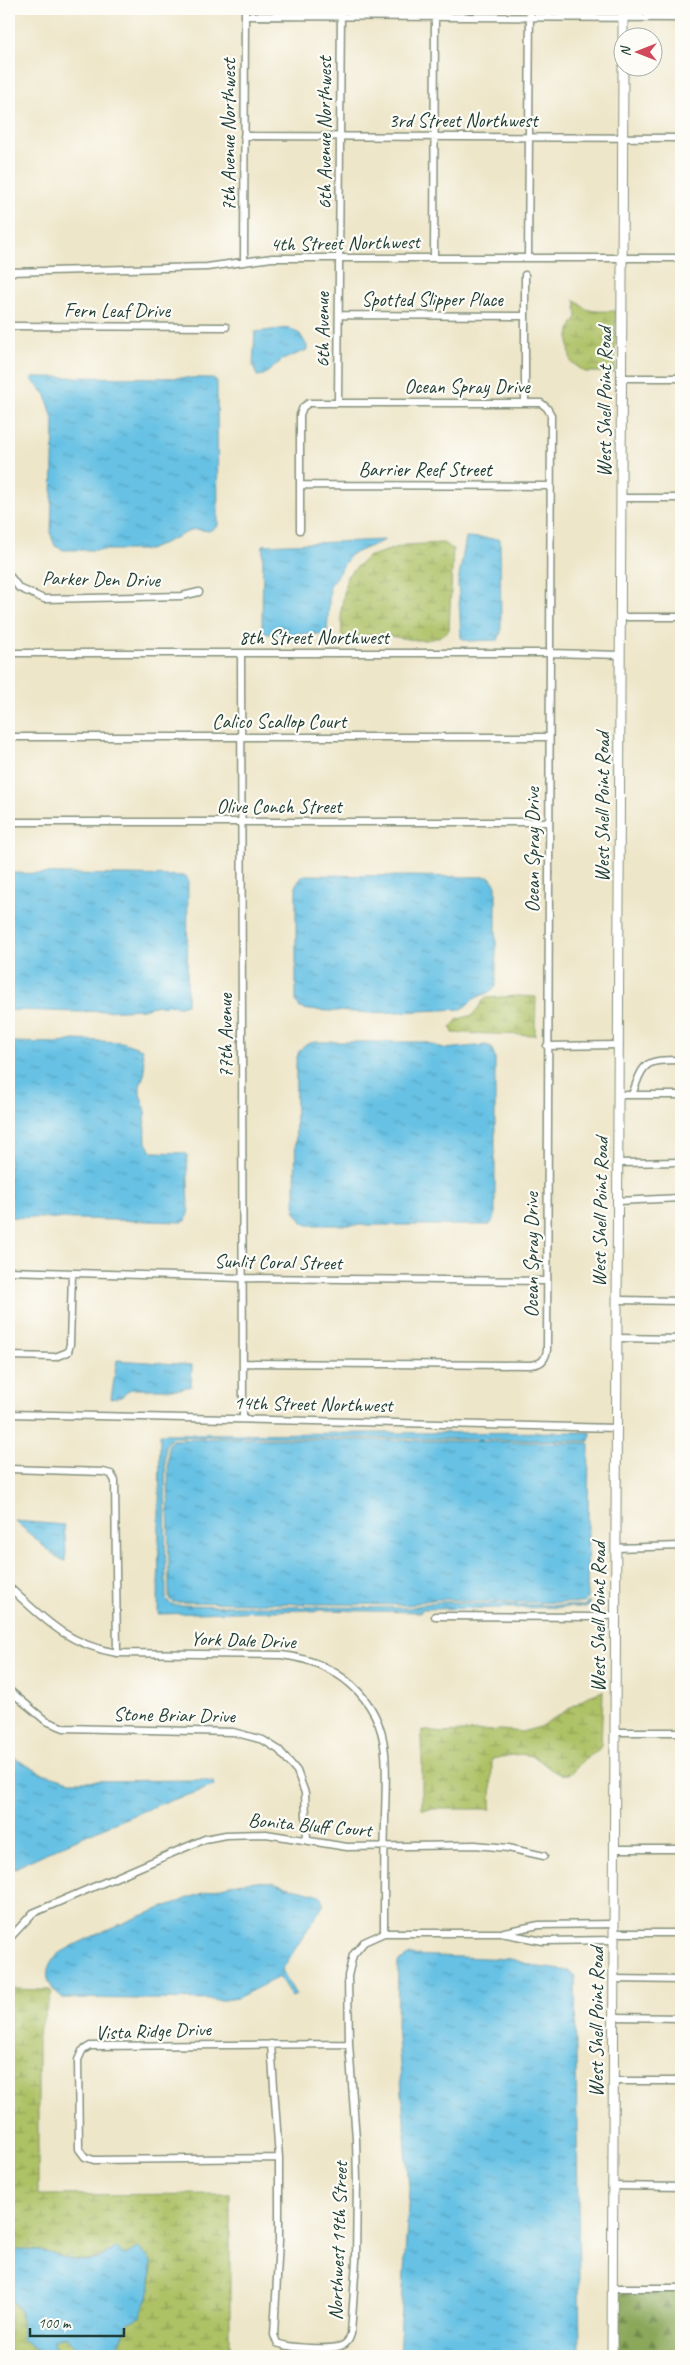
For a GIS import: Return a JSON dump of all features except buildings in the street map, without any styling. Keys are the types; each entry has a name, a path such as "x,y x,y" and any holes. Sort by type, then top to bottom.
{"street":[{"path":"528,258 530,9"},
{"path":"245,12 435,12 530,16 623,13 681,18"},
{"name":"7th Avenue Northwest","path":"244,262 245,12"},
{"name":"6th Avenue Northwest","path":"339,258 341,12"},
{"path":"434,258 435,12"},
{"path":"623,13 623,28"},
{"name":"West Shell Point Road","path":"612,2356 623,78"},
{"name":"3rd Street Northwest","path":"244,136 681,138"},
{"name":"4th Street Northwest","path":"9,272 207,267 272,258 681,258"},
{"name":"6th Avenue","path":"338,402 339,258"},
{"path":"525,275 525,403"},
{"name":"Spotted Slipper Place","path":"339,315 525,316"},
{"name":"Fern Leaf Drive","path":"9,326 226,327"},
{"path":"622,378 681,378"},
{"name":"Ocean Spray Drive","path":"242,1363 538,1364 545,1358 547,1350 551,416 547,408 541,403 311,402 301,411 300,530"},
{"name":"Barrier Reef Street","path":"301,485 550,486"},
{"path":"621,498 681,498"},
{"name":"Parker Den Drive","path":"9,575 19,588 44,598 182,596 199,592"},
{"path":"620,617 681,617"},
{"name":"8th Street Northwest","path":"9,653 550,653 620,655"},
{"name":"77th Avenue","path":"242,653 241,1278 243,1419"},
{"name":"Calico Scallop Court","path":"9,737 549,737"},
{"name":"Olive Conch Street","path":"9,822 548,822"},
{"path":"548,1046 619,1045"},
{"path":"632,1095 644,1066 654,1060 681,1060"},
{"path":"619,1096 681,1095"},
{"path":"618,1163 681,1162"},
{"path":"618,1201 681,1198"},
{"name":"Sunlit Coral Street","path":"9,1271 241,1278 547,1281"},
{"path":"9,1356 55,1357 68,1352 70,1344 72,1274"},
{"path":"617,1300 681,1301"},
{"path":"617,1338 681,1339"},
{"name":"14th Street Northwest","path":"9,1414 617,1428"},
{"path":"9,1469 103,1472 111,1474 115,1480 117,1652"},
{"path":"616,1548 681,1546"},
{"name":"York Dale Drive","path":"9,1586 43,1618 76,1641 95,1649 117,1652 281,1654 300,1657 336,1671 360,1694 376,1717 382,1737 385,1754 384,1933"},
{"path":"435,1616 597,1617 616,1614"},
{"name":"Stone Briar Drive","path":"9,1690 46,1721 64,1728 233,1732 262,1740 279,1750 297,1771 305,1793 307,1840"},
{"path":"615,1732 681,1732"},
{"name":"Bonita Bluff Court","path":"9,1939 33,1913 205,1839 226,1835 266,1834 347,1847 474,1845 508,1848 544,1856"},
{"path":"615,1849 681,1849"},
{"name":"Northwest 19th Street","path":"502,1933 539,1925 614,1932"},
{"path":"614,1932 681,1933"},
{"name":"Northwest 19th Street","path":"271,2044 279,2158 279,2240 274,2335 277,2343 287,2348 339,2347 348,2342 351,2334 356,2260 356,2139 349,2044 350,1965 354,1954 364,1942 384,1933 502,1933 543,1940 614,1932"},
{"path":"614,1979 681,1980"},
{"path":"614,2017 681,2018"},
{"name":"Vista Ridge Drive","path":"279,2158 94,2160 85,2157 79,2149 78,2060 82,2051 90,2046 349,2044"},
{"path":"614,2081 681,2081"},
{"path":"612,2186 681,2187"},
{"path":"612,2288 681,2288"}],"green space":[{"path":"575,299 579,304 588,309 616,311 615,372 585,372 571,362 569,333 577,317"},
{"path":"443,543 453,549 449,630 433,639 425,640 376,635 342,640 341,610 347,576 367,557 405,545"},
{"path":"536,997 535,1035 453,1033 451,1027 458,1019 473,1015 485,998"},
{"path":"603,1691 601,1746 595,1753 583,1760 572,1772 560,1774 554,1772 539,1760 527,1755 492,1759 491,1809 422,1809 422,1730 442,1733 501,1730 521,1732 540,1727 589,1696"},
{"path":"9,1989 50,1990 52,1993 38,2034 38,2195 230,2194 230,2356 114,2356 129,2322 149,2297 152,2267 108,2251 92,2259 75,2260 40,2251 9,2247"},
{"path":"615,2291 681,2291 681,2356 615,2356"},
{"path":"9,2296 20,2314 21,2327 52,2356 9,2356"},
{"path":"59,2338 68,2338 76,2347 104,2356 52,2356 55,2351 52,2341"}],"water":[{"path":"288,328 300,334 307,346 307,350 282,360 264,375 257,376 253,366 255,332"},
{"path":"34,377 212,378 217,381 218,526 209,531 194,529 149,550 64,550 55,546 51,535 54,423 46,395 31,379"},
{"path":"466,537 500,539 501,632 498,640 468,641 461,638 458,583"},
{"path":"385,540 350,555 330,586 327,634 268,634 262,630 263,545"},
{"path":"9,873 186,876 188,880 187,1004 180,1006 158,1005 143,1009 79,1012 9,1010"},
{"path":"304,875 490,877 496,885 496,986 489,992 474,999 462,1009 375,1013 300,1008 296,1002 296,884"},
{"path":"74,1040 122,1042 142,1049 145,1072 140,1086 140,1094 145,1109 146,1143 153,1152 184,1153 187,1155 189,1209 186,1221 9,1217 9,1042 60,1043"},
{"path":"315,1042 425,1042 445,1049 486,1045 491,1047 495,1057 495,1217 490,1225 308,1225 303,1223 295,1212 296,1062 301,1048"},
{"path":"117,1360 192,1365 191,1386 180,1389 131,1389 121,1397 111,1399"},
{"path":"591,1432 590,1441 224,1436 172,1437 165,1446 166,1599 172,1605 409,1608 440,1602 584,1606 589,1602 589,1607 422,1609 421,1612 319,1610 314,1612 309,1610 158,1614 160,1434"},
{"path":"224,1438 589,1443 587,1599 584,1603 440,1599 409,1605 173,1602 169,1599 168,1446 172,1440"},
{"path":"15,1521 64,1525 65,1561 55,1556"},
{"path":"9,1755 39,1772 70,1781 202,1780 213,1782 214,1785 160,1804 65,1844 9,1871"},
{"path":"245,1882 271,1882 317,1894 324,1903 282,1970 296,1995 292,1997 279,1977 237,1998 224,2000 62,1998 48,1980 48,1970 53,1959 83,1941 110,1929 140,1916 222,1887"},
{"path":"410,1955 511,1959 538,1967 569,1971 575,1977 580,2356 399,2356 409,2189 397,2025 398,1962"},
{"path":"9,2247 40,2251 79,2261 96,2259 117,2249 125,2255 139,2248 151,2261 151,2289 140,2317 129,2322 114,2356 104,2356 76,2347 67,2338 59,2338 53,2341 55,2351 52,2356 43,2356 22,2339 21,2312 9,2296"}]}
